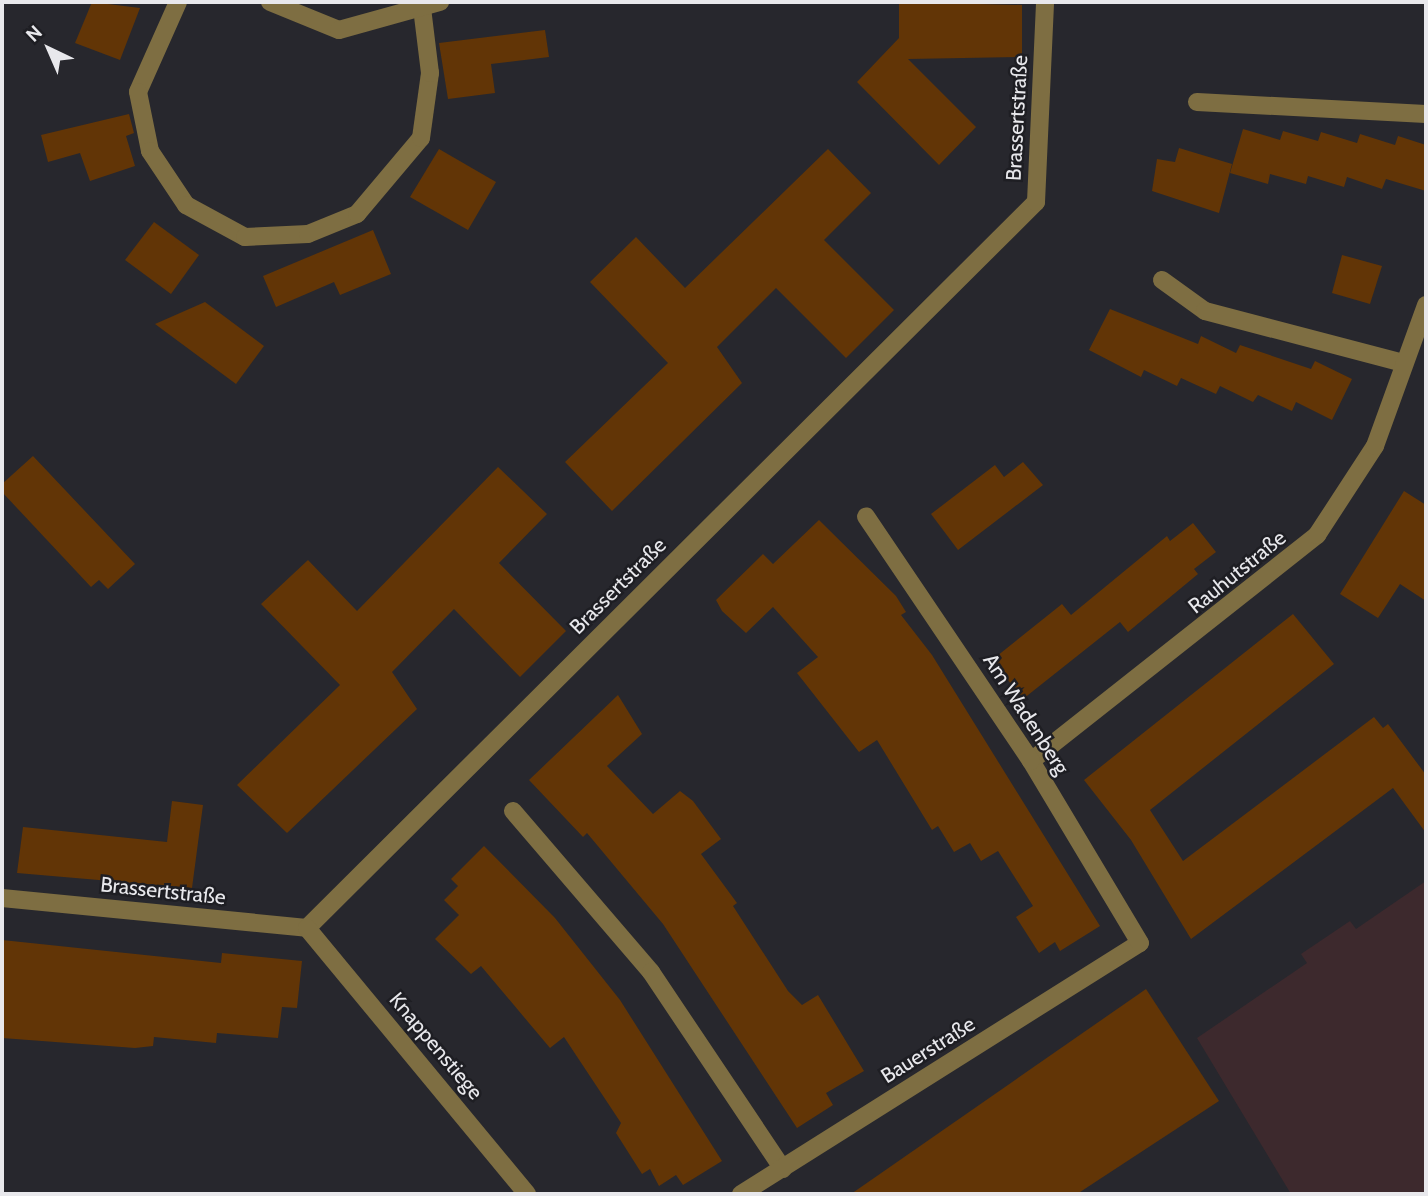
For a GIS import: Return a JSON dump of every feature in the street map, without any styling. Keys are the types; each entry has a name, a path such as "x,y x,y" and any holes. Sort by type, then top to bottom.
{"street":[{"path":"178,2 138,92 150,151 186,205 245,237 308,234 357,215 421,138 430,73 422,8"},
{"path":"270,2 339,30 440,2"},
{"name":"Brassertstraße","path":"2,898 307,928 1036,202 1045,2"},
{"path":"1197,102 1426,114"},
{"path":"1163,280 1205,311 1403,363"},
{"name":"Rauhutstraße","path":"1031,761 1317,535 1375,446 1426,304"},
{"name":"Am Wadenberg","path":"866,516 1031,761 1140,943"},
{"path":"513,811 651,972 783,1168"},
{"name":"Knappenstiege","path":"307,928 527,1194"},
{"name":"Bauerstraße","path":"741,1194 1140,943"}],"shaded area":[{"path":"1426,881 1426,1194 1291,1194 1197,1038 1307,963 1301,954 1350,921 1356,929"}],"building":[{"path":"92,2 140,8 120,60 75,43"},
{"path":"899,2 1022,5 1022,57 908,59 976,127 939,165 857,82 899,38"},
{"path":"545,30 549,57 491,64 495,93 448,99 439,43"},
{"path":"129,114 134,133 126,136 135,166 90,181 80,153 48,162 41,135"},
{"path":"1243,129 1280,140 1283,131 1318,141 1321,132 1357,143 1360,134 1395,145 1398,136 1426,145 1426,191 1386,179 1382,189 1347,177 1344,187 1308,176 1306,184 1270,174 1268,184 1230,173"},
{"path":"1179,148 1232,164 1219,213 1152,191 1157,159 1175,162"},
{"path":"439,149 496,182 468,230 410,197"},
{"path":"828,149 871,193 824,240 894,310 846,358 776,288 717,347 742,383 612,511 565,462 668,363 590,282 636,237 685,288"},
{"path":"154,222 199,255 171,294 125,260"},
{"path":"373,230 391,274 340,295 334,282 276,307 263,276"},
{"path":"1342,255 1382,266 1370,304 1332,293"},
{"path":"205,302 264,346 236,384 155,324"},
{"path":"1110,309 1198,344 1201,336 1236,353 1240,345 1311,369 1315,361 1352,379 1332,420 1296,402 1292,411 1258,395 1253,402 1220,386 1216,394 1181,378 1177,386 1144,370 1141,377 1089,350"},
{"path":"33,456 135,564 108,589 99,580 91,587 2,492 2,484"},
{"path":"1023,462 1043,485 958,550 931,514 995,465 1004,477"},
{"path":"498,467 547,514 499,563 566,631 520,677 454,609 392,672 417,709 287,833 237,785 340,685 261,604 308,560 357,611"},
{"path":"1404,491 1426,505 1426,601 1400,584 1378,618 1340,594"},
{"path":"819,520 896,596 906,612 901,615 932,655 1100,926 1060,951 1055,942 1039,953 1016,917 1033,906 998,851 981,861 970,843 954,852 938,826 932,830 877,740 859,752 797,673 818,657 773,607 746,633 722,611 716,600 763,554 773,564"},
{"path":"1193,523 1216,552 1194,569 1198,574 1128,632 1120,622 1023,699 992,660 1062,604 1071,615 1167,536 1170,541"},
{"path":"1293,614 1334,664 1150,810 1183,861 1374,717 1383,728 1388,724 1426,775 1426,833 1393,788 1191,939 1131,840 1084,780"},
{"path":"618,695 642,734 607,766 653,814 680,791 693,801 721,839 701,854 737,903 733,906 788,991 802,1005 818,995 864,1071 826,1093 833,1105 797,1128 663,924 587,833 583,837 529,780"},
{"path":"172,801 203,805 192,888 17,873 23,827 167,842"},
{"path":"484,846 555,918 620,1000 722,1161 683,1185 676,1175 659,1186 650,1169 642,1174 616,1133 621,1123 564,1037 550,1048 481,966 471,974 435,939 459,915 444,900 458,886 451,879"},
{"path":"2,940 221,963 222,953 302,961 297,1008 282,1007 278,1038 217,1033 216,1043 154,1037 153,1046 135,1048 2,1038"},
{"path":"1146,989 1219,1101 1077,1194 851,1194"}]}
